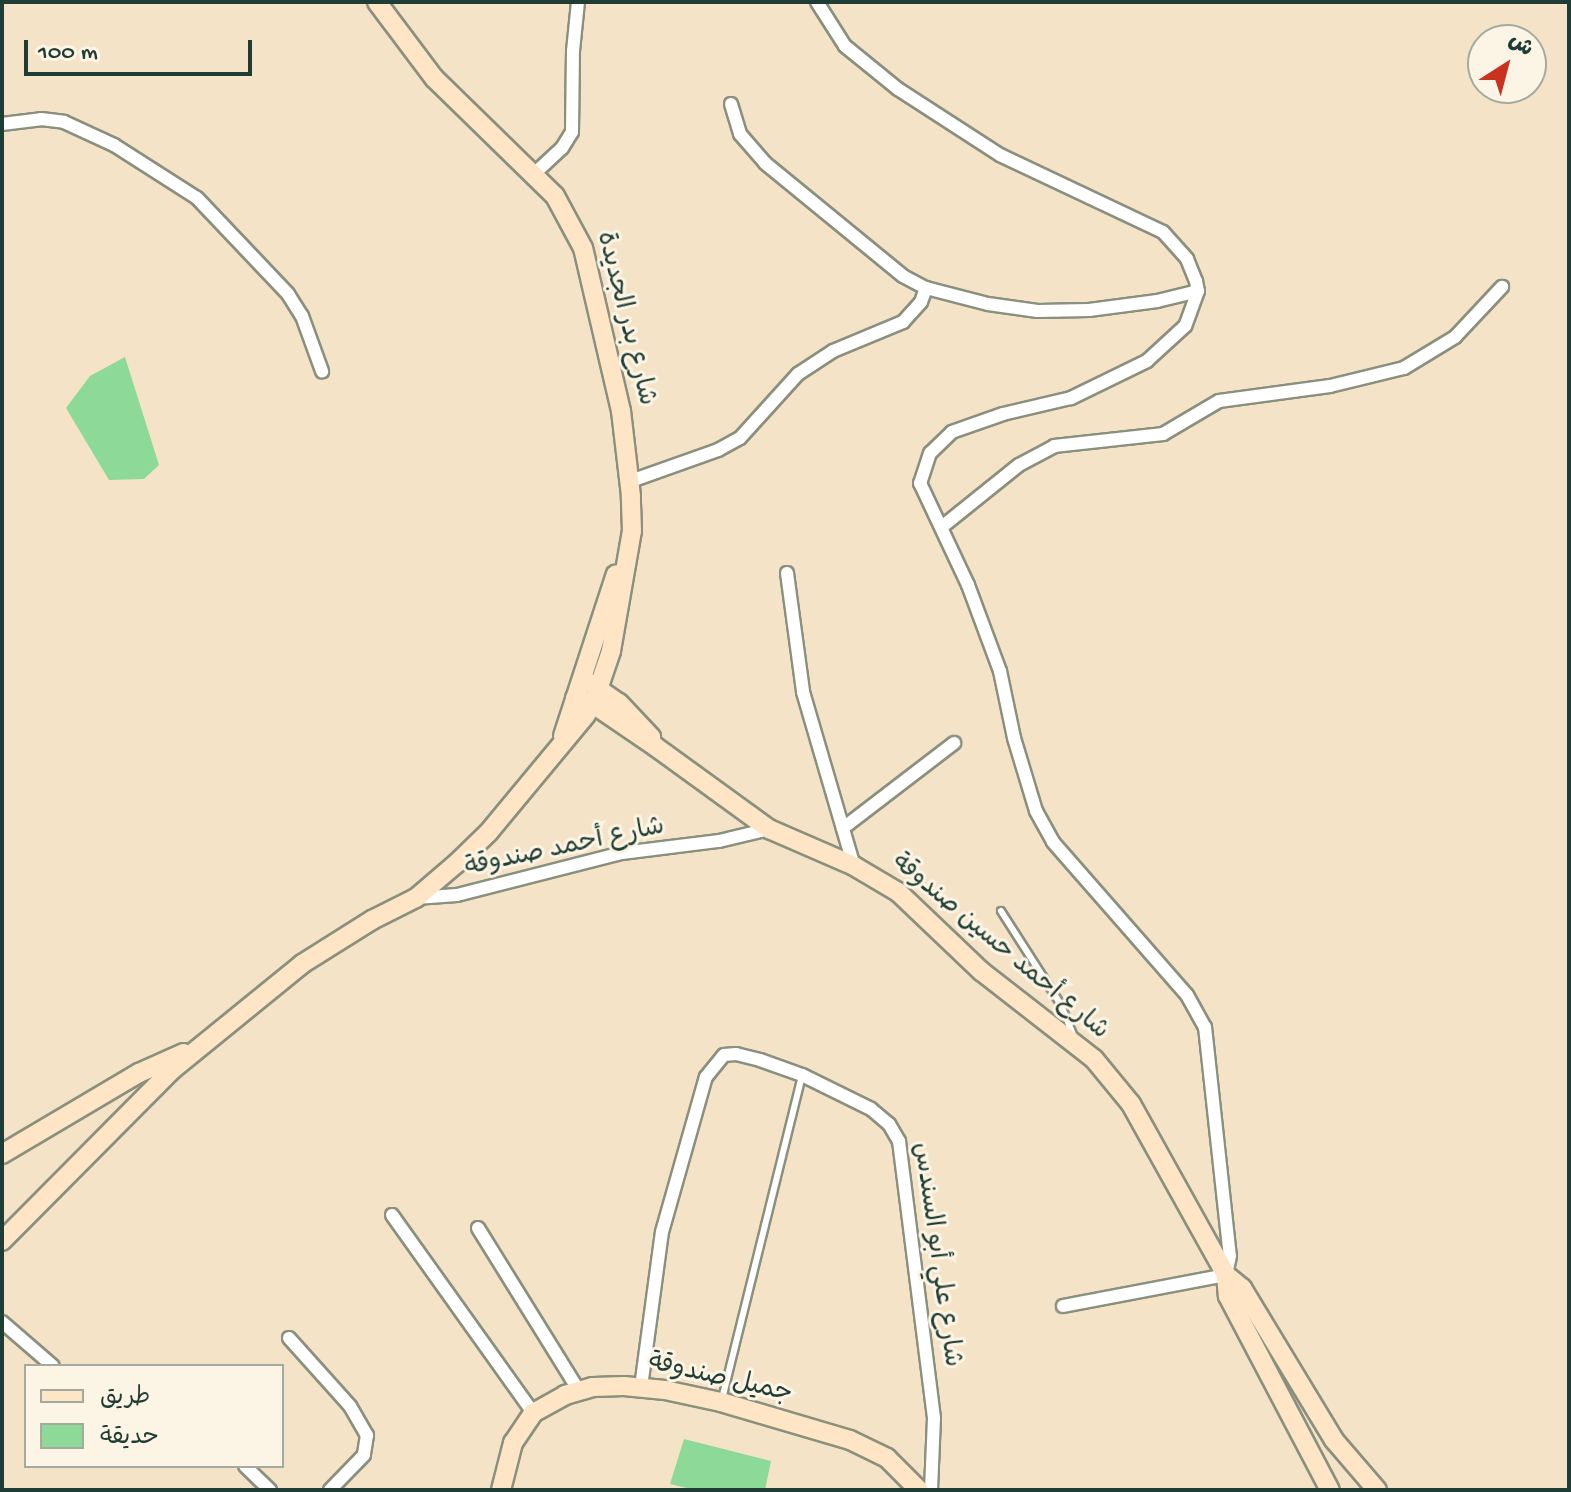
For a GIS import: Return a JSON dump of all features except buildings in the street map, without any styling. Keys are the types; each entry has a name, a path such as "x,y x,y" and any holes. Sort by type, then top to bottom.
{"main road":[{"name":"شارع بدر الجديدة","path":"377,2 434,78 535,173 564,208 583,248 610,354 632,531 601,614 587,692 562,739 488,833 416,898"},
{"name":"شارع أحمد حسين صندوقة","path":"587,692 656,747 769,829 854,866 898,892 981,971 1076,1043 1119,1086 1226,1275 1242,1288 1334,1440 1377,1490"},
{"path":"2,1241 138,1101 302,964 372,920 416,898"},
{"path":"2,1154 139,1073 208,1043"},
{"name":"شارع أحمد حسين صندوقة","path":"1226,1275 1228,1296 1330,1490"},
{"name":"جميل صندوقة","path":"533,1413 579,1391 641,1387 721,1402 850,1440 887,1458 919,1490"},
{"path":"501,1490 513,1443 533,1413"}],"street":[{"path":"535,173 562,148 572,132 573,51 578,2"},
{"path":"817,2 845,46 898,89 1000,155 1163,232 1187,259 1198,291 1188,320 1172,342 1128,373 1071,398 979,421 942,439 926,462 920,483 920,490 943,526 1000,671 1014,738 1036,811 1053,842 1133,930 1201,1016 1207,1040 1230,1256 1226,1275 1063,1306"},
{"path":"731,104 740,134 765,163 903,276 926,288 988,304 1051,311 1157,301 1198,291"},
{"path":"2,124 41,119 64,122 114,145 197,198 288,294 302,316 322,371"},
{"path":"943,526 1019,465 1054,446 1163,434 1219,401 1330,386 1404,368 1455,337 1502,287"},
{"path":"628,482 718,450 740,438 798,374 833,351 903,322 921,302 926,288"},
{"path":"787,573 803,692 854,866"},
{"path":"843,828 954,743"},
{"name":"شارع أحمد صندوقة","path":"416,898 457,895 622,853 719,841 769,829"},
{"name":"شارع علي أبو السندس","path":"641,1387 662,1232 706,1077 719,1058 736,1054 802,1075 871,1109 889,1124 903,1152 934,1418 931,1490"},
{"path":"392,1215 533,1413"},
{"path":"478,1228 579,1391"},
{"path":"2,1322 51,1364"},
{"path":"289,1338 350,1406 367,1435 364,1455 330,1490"},
{"path":"247,1468 270,1490"}],"lane":[{"path":"1001,911 1061,1005 1076,1043"},
{"path":"721,1402 802,1075"}],"green space":[{"path":"125,357 159,465 144,479 109,480 66,408 90,376"},
{"path":"684,1439 771,1461 765,1490 695,1490 670,1484"}]}
